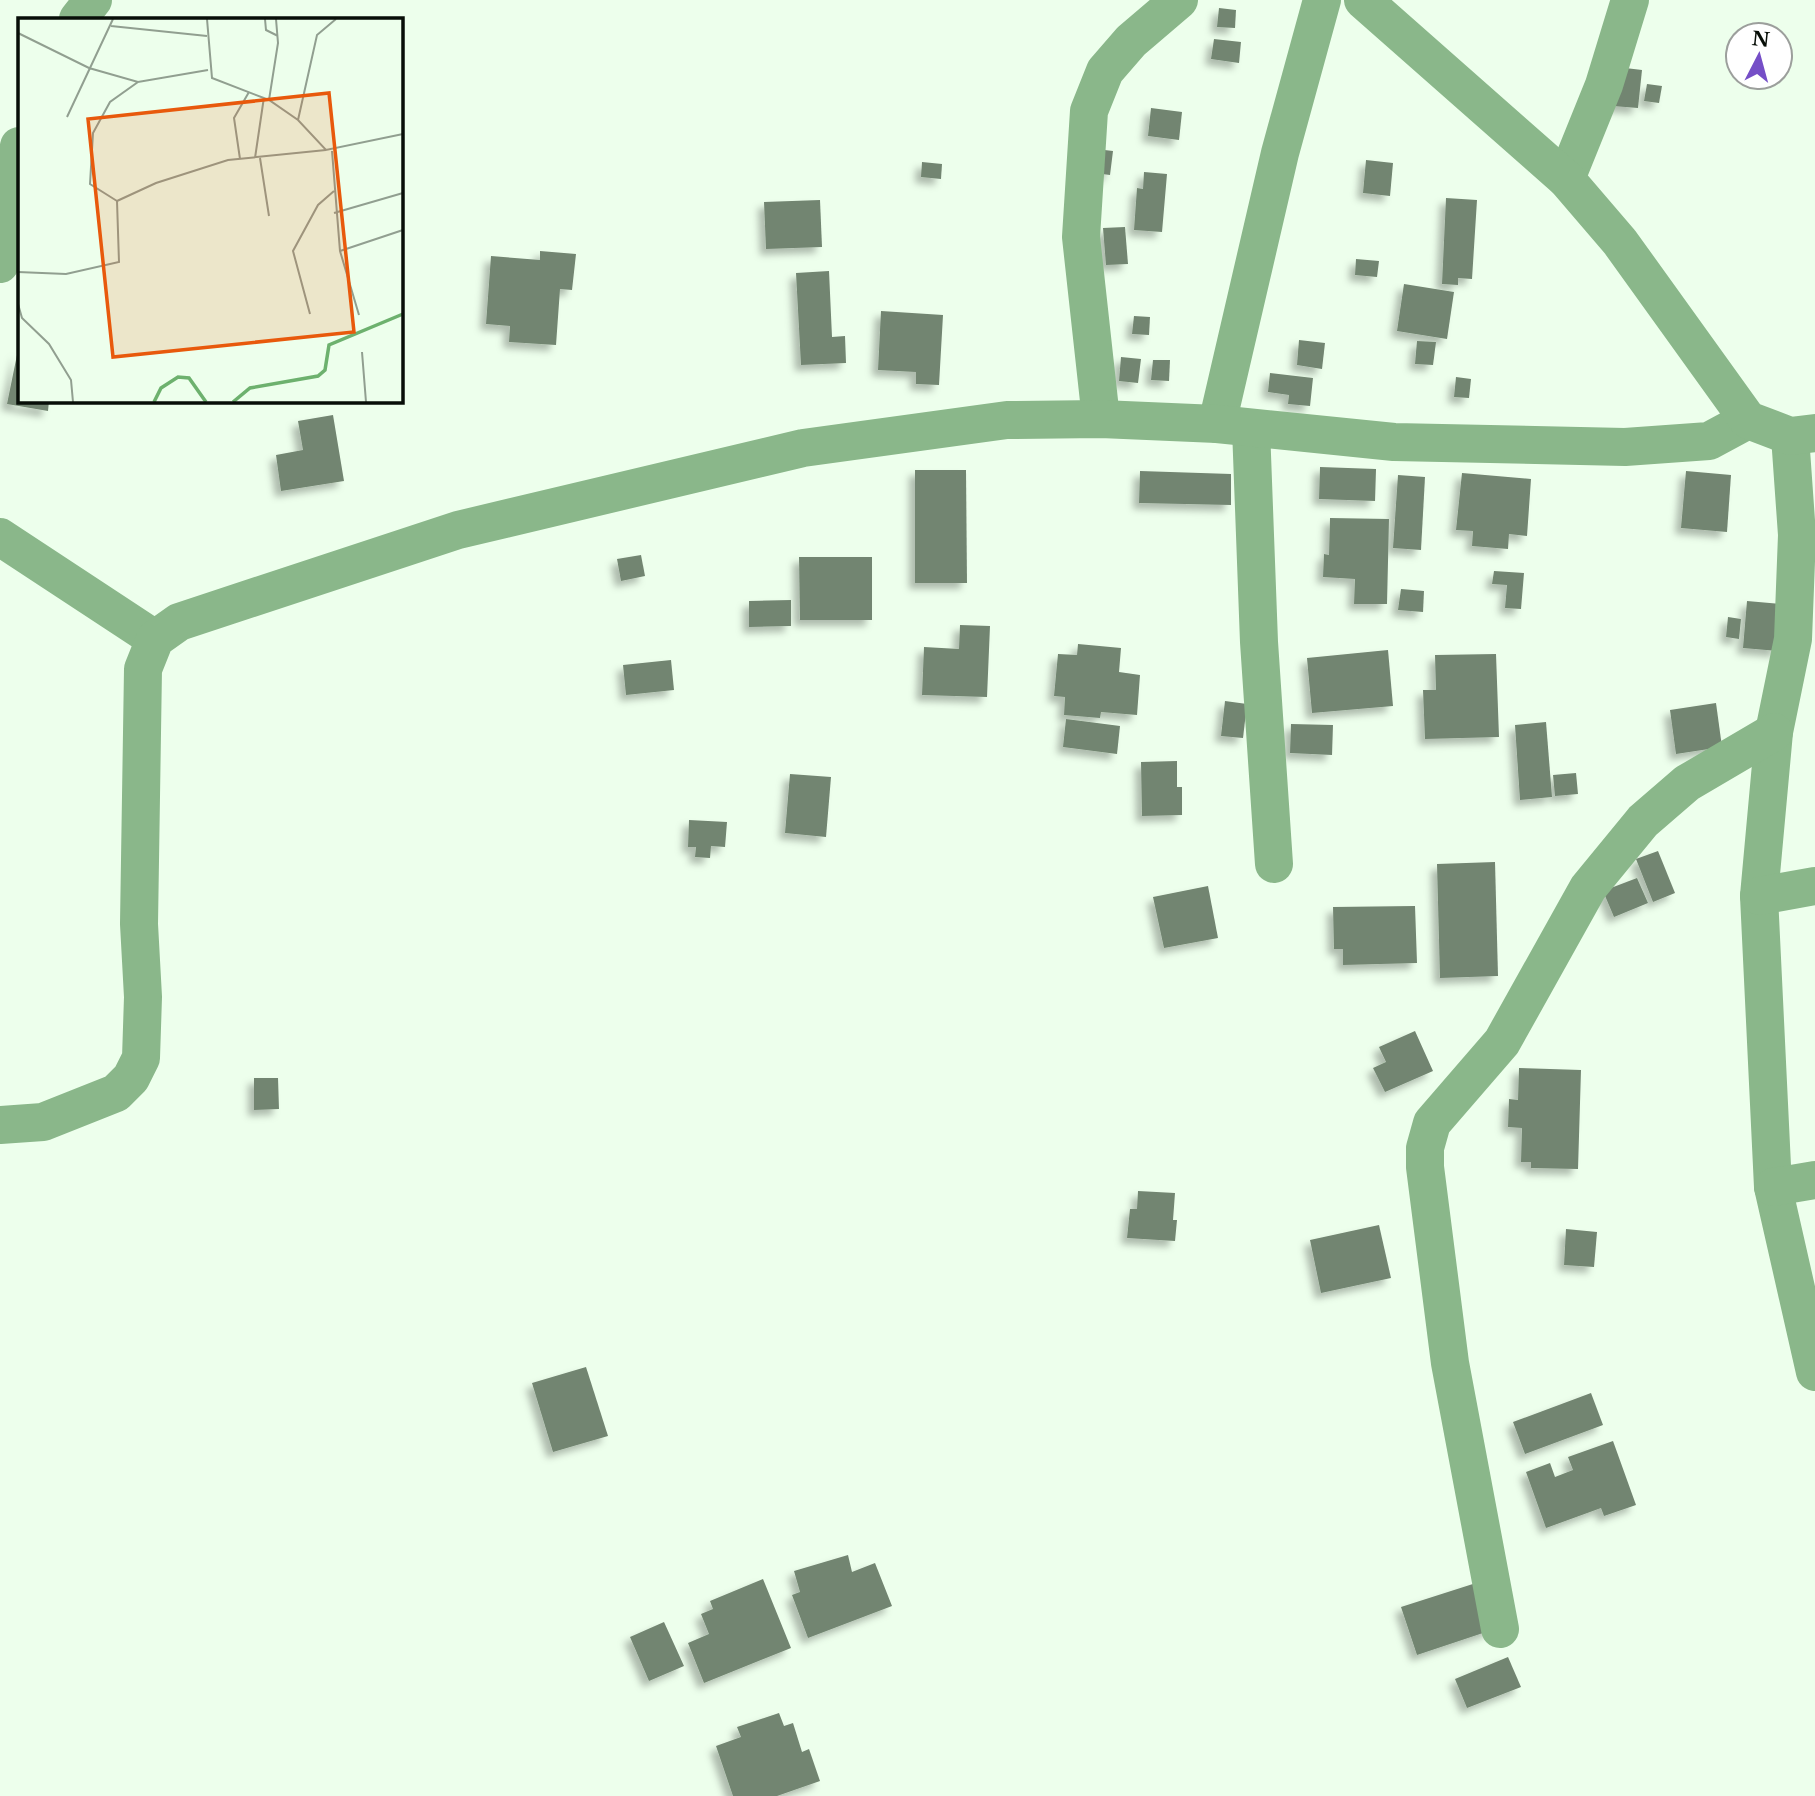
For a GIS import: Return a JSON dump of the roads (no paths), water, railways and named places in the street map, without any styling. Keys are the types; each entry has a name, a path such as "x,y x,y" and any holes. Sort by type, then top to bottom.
{"street":[{"path":"79,18 93,0"},
{"path":"1101,419 1081,237 1089,111 1105,71 1131,41 1179,0"},
{"path":"1274,864 1259,642 1234,426 1280,153 1322,0"},
{"path":"1364,0 1566,179 1620,242 1748,421"},
{"path":"1566,179 1604,85 1630,0"},
{"path":"0,264 18,152"},
{"path":"0,1125 43,1122 116,1093 131,1078 141,1058 143,998 138,924 144,669 155,639 178,622 458,530 803,447 1007,420 1101,419 1234,426 1394,442 1625,447 1709,441 1748,421 1803,434 1793,639 1774,732 1759,895 1773,1187 1815,1372"},
{"path":"0,537 155,639"},
{"path":"1500,1629 1450,1363 1425,1167 1425,1148 1432,1123 1502,1042 1588,888 1643,821 1687,783 1774,732"},
{"path":"1759,895 1815,886"},
{"path":"1773,1187 1815,1180"}]}
